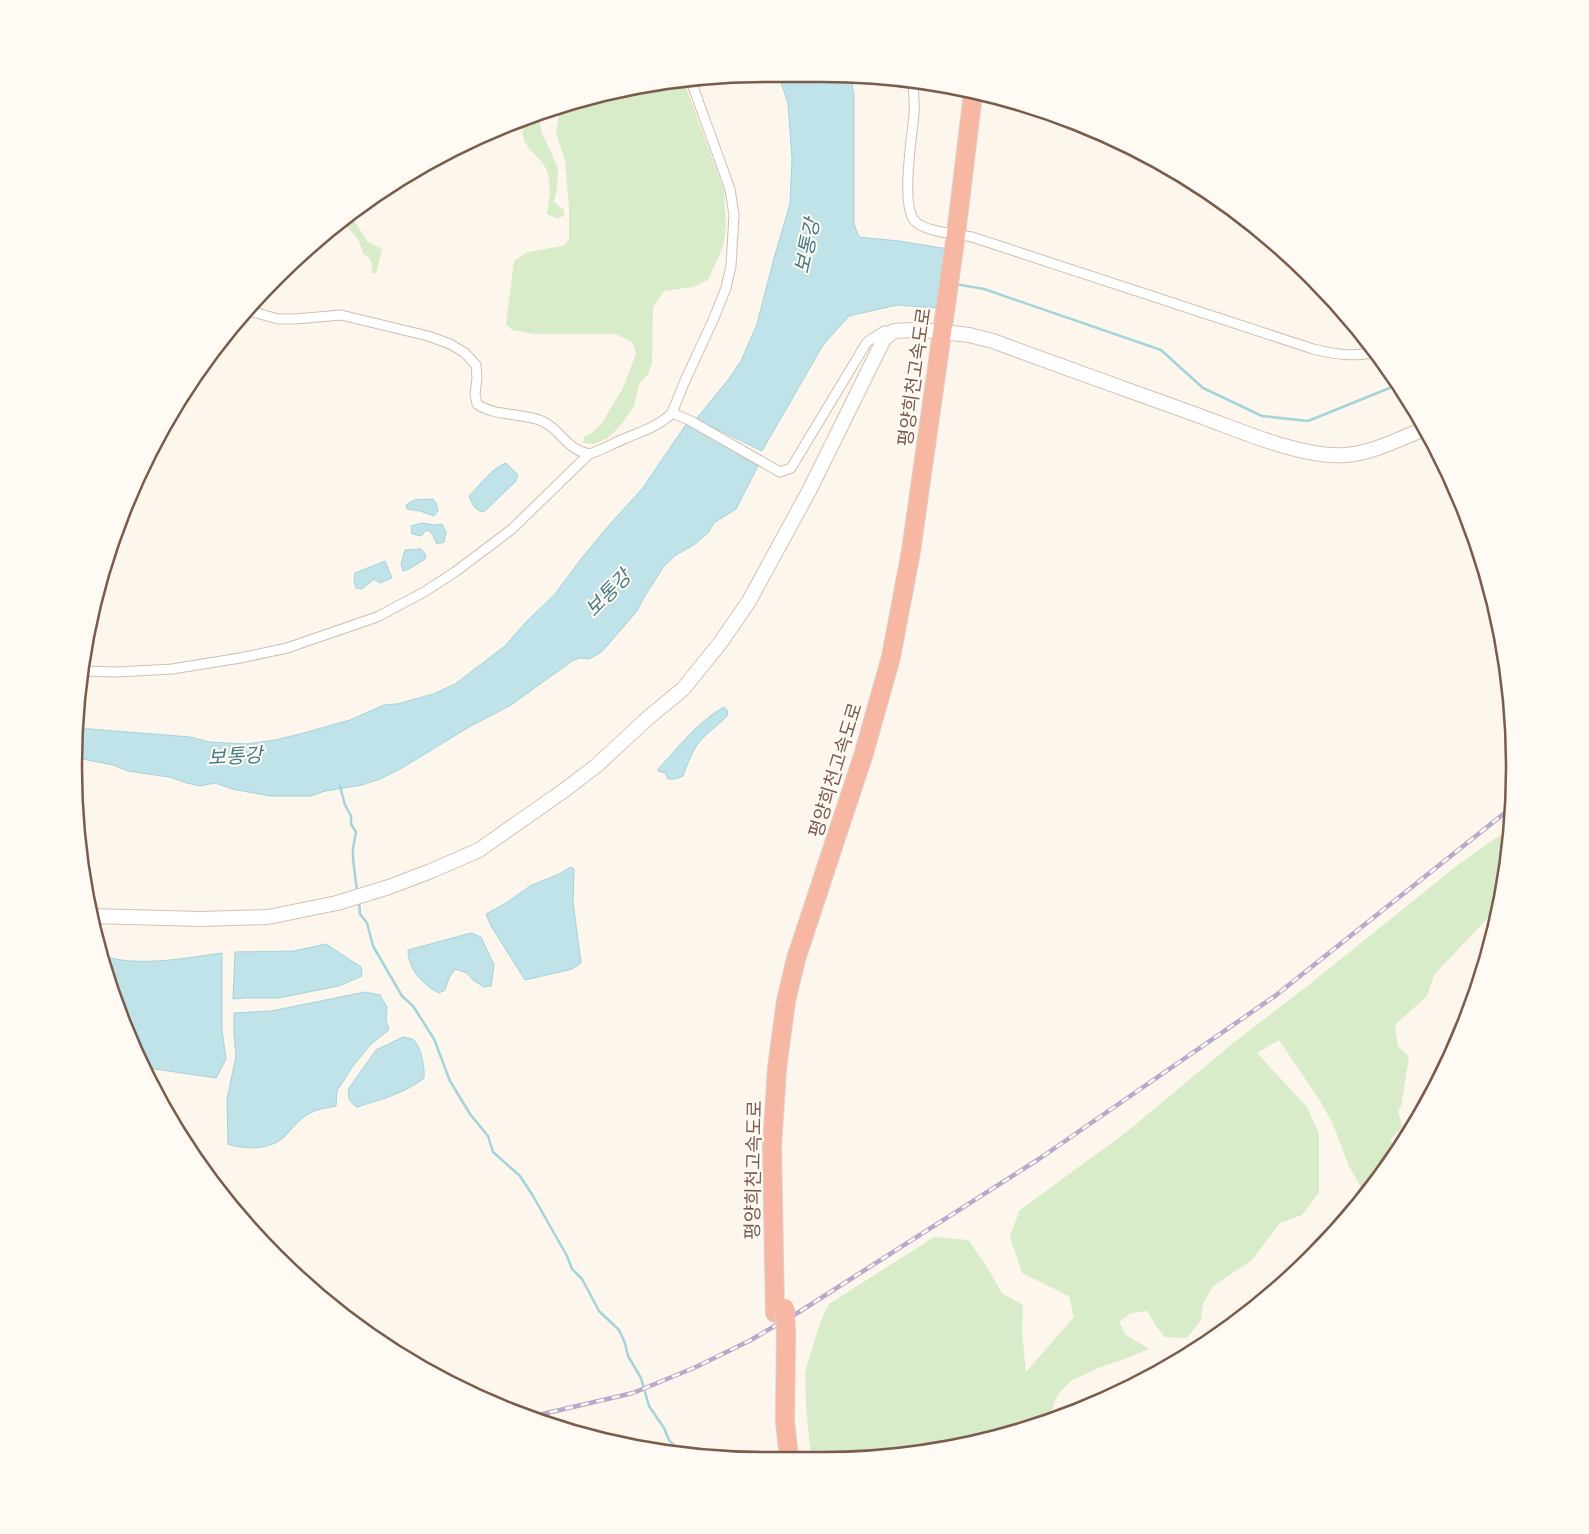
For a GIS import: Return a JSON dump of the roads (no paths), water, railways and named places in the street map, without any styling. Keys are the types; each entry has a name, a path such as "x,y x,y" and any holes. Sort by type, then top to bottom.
{"highway":[{"name":"평양희천고속도로","path":"960,238 972,100"},
{"name":"평양희천고속도로","path":"787,1452 780,1310 780,1188 784,1098 793,1026 805,964 883,718 900,655 918,563 947,328 981,102"},
{"name":"평양희천고속도로","path":"779,1452 776,1408 781,1337"}],"main road":[{"path":"100,916 201,919 268,917 337,904 398,884 479,850 566,789 596,766 649,717 683,689 721,642 749,602 809,492 884,339 894,331 947,328 994,341 1245,432 1308,452 1324,455 1347,455 1377,448 1418,431"}],"street":[{"path":"255,313 278,319 295,320 341,315 428,336 450,344 465,353 476,365 475,394 477,404 483,409 542,421 555,429 569,445 579,452 589,454 604,450 655,426 672,413 714,318 726,288 731,266 734,214 730,189 693,87"},
{"path":"913,88 914,112 908,194 910,212 914,221 960,238 1313,349 1342,355 1357,356 1368,354"},
{"path":"672,413 689,420 780,472 790,468 867,342 884,331 894,331"},
{"path":"89,671 118,672 172,669 240,658 287,648 377,617 424,592 455,572 512,529 589,454"}],"water":[{"name":"보통강","path":"781,82 852,83 854,96 854,224 859,237 948,249 938,308 897,305 849,316 823,345 762,451 696,419 741,361 757,324 790,204 792,159 788,103"},
{"name":"보통강","path":"687,423 758,466 736,509 714,523 708,533 695,544 676,555 664,566 637,611 600,653 589,659 580,658 572,661 511,705 469,727 402,768 380,779 362,785 325,791 311,796 270,796 232,789 215,783 200,786 169,777 128,771 113,765 82,759 84,728 190,737 210,742 246,744 275,740 350,720 384,705 397,704 433,694 455,684 505,646 555,594 610,524 642,489"},
{"path":"506,463 518,475 516,481 486,510 483,512 477,510 469,496 491,473"},
{"path":"433,499 438,511 434,516 407,509 406,505 414,500"},
{"path":"422,523 442,524 446,532 444,542 437,544 431,532 426,530 421,536 412,534 411,526"},
{"path":"421,549 426,555 425,559 403,571 401,564 405,550"},
{"path":"385,561 392,578 380,583 374,579 362,589 356,588 354,581 355,573"},
{"path":"724,707 728,715 704,736 698,744 690,757 683,776 668,779 665,773 658,771 697,727"},
{"path":"571,867 574,869 573,902 581,963 572,969 525,980 491,926 486,914 530,886"},
{"path":"471,933 481,937 494,965 491,986 484,987 473,980 467,973 455,969 449,978 445,990 439,993 427,986 414,970 408,950"},
{"path":"326,944 361,967 362,976 339,986 278,998 233,999 235,952 294,951"},
{"path":"222,953 222,1030 226,1059 216,1078 152,1069 119,987 110,958 129,961 177,959"},
{"path":"365,992 380,995 387,1007 386,1020 389,1030 371,1044 353,1066 337,1091 336,1106 306,1115 284,1137 265,1147 249,1148 228,1144 227,1099 236,1056 234,1013 271,1011"},
{"path":"403,1037 412,1039 418,1046 424,1068 424,1078 401,1092 357,1107 349,1099 349,1088 376,1050"}],"waterway":[{"path":"955,284 984,289 1161,350 1203,388 1262,416 1308,421 1391,387"},
{"path":"340,786 345,805 351,816 351,824 356,832 353,859 357,891"},
{"path":"359,901 360,914 367,923 373,946 402,996 413,1006 434,1039 450,1081 470,1114 488,1136 493,1152 520,1176 533,1196 567,1256 572,1269 582,1279 599,1311 619,1330 628,1356 641,1378 649,1406 674,1445"}],"railway":[{"path":"544,1414 633,1393 696,1367 749,1341 799,1312 1039,1159 1275,996 1505,813"}]}
